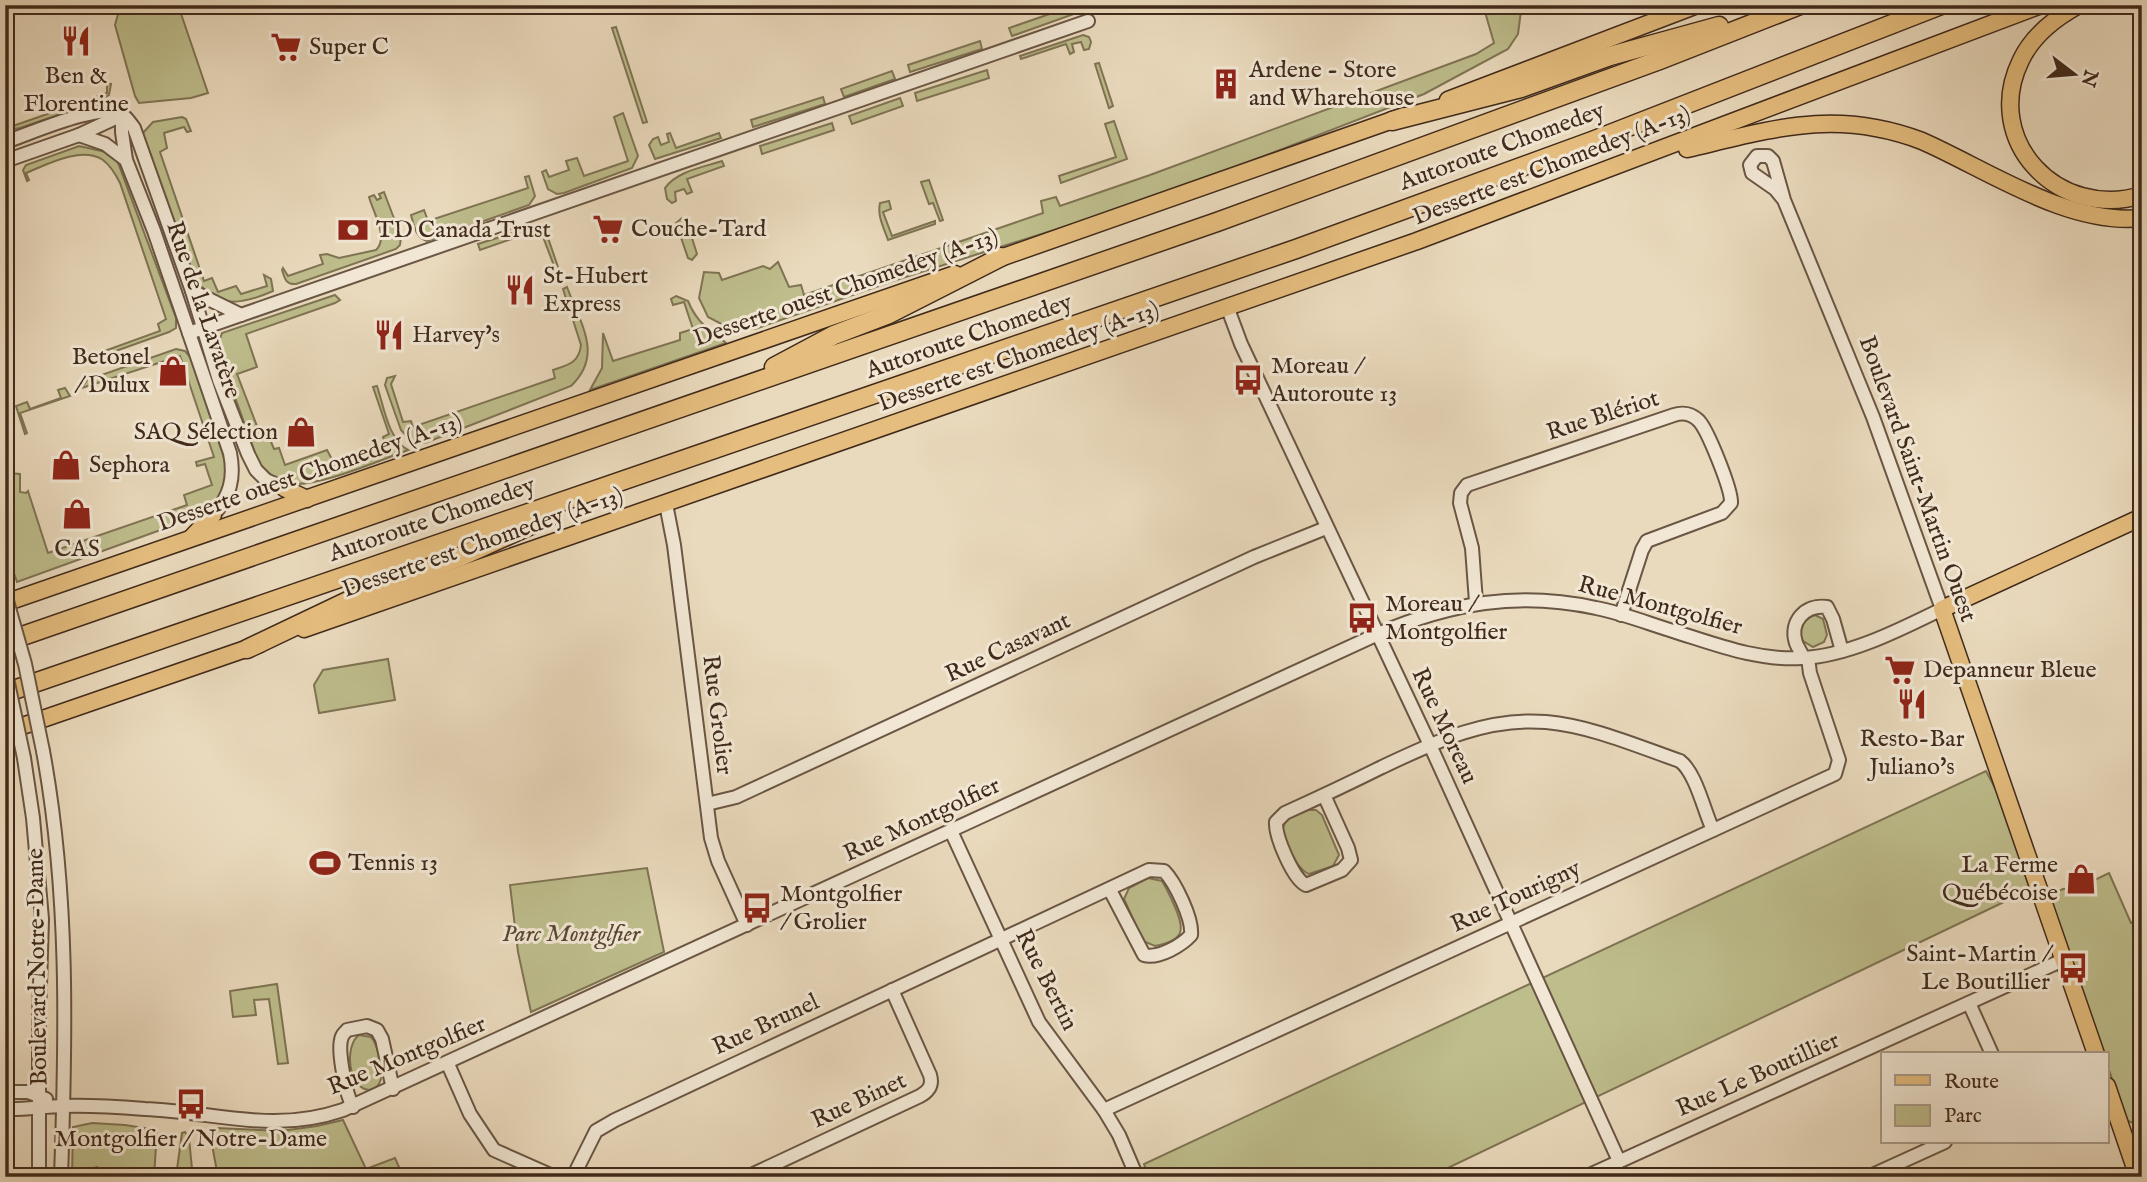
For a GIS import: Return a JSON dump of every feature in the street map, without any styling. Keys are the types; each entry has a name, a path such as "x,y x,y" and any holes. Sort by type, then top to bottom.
{"highway":[{"path":"1392,121 1521,88 1610,56 1798,5"},
{"name":"Autoroute Chomedey","path":"5,642 1345,176 1644,66 1798,5"},
{"name":"Autoroute Chomedey","path":"5,693 453,538 642,476 1399,212 1592,141 1941,5"},
{"path":"728,392 834,335 888,314 1001,257"},
{"path":"247,649 375,588 461,556 642,476"}],"main road":[{"name":"Desserte ouest Chomedey (A-13)","path":"5,603 1392,121 1676,9 1697,5"},
{"name":"Desserte est Chomedey (A-13)","path":"5,732 1228,309 1627,164 2041,5"},
{"path":"2079,5 2045,28 2021,60 2011,98 2014,129 2031,163 2047,179 2068,192 2103,201 2120,201 2142,195"},
{"path":"1627,164 1779,127 1818,123 1850,124 1882,129 1922,141 2074,211 2113,219 2142,218"},
{"path":"284,488 307,499"},
{"path":"190,539 213,515"},
{"name":"Rue Montgolfier","path":"1942,609 2142,517"},
{"name":"Boulevard Saint-Martin Ouest","path":"1942,609 2095,1052"},
{"path":"2108,1089 2138,1177"}],"street":[{"path":"189,333 1088,21"},
{"path":"5,142 86,115 104,111 122,114"},
{"path":"5,161 79,135 122,114"},
{"name":"Rue de la Lavatère","path":"122,114 121,132 126,160 154,231 232,462 231,486 223,503 213,515"},
{"name":"Rue de la Lavatère","path":"122,114 136,132 192,291 219,380 252,463 266,480 284,488"},
{"path":"79,135 111,147 126,160"},
{"name":"Boulevard Saint-Martin Ouest","path":"1784,200 1863,392 1942,609"},
{"path":"192,291 241,314"},
{"name":"Rue Moreau","path":"1228,309 1241,344 1430,745 1619,1161"},
{"name":"Rue Blériot","path":"1476,602 1472,548 1460,503 1461,493 1467,485 1674,415 1689,415 1697,419 1705,431 1729,487 1731,503 1722,513 1647,541 1621,615"},
{"name":"Rue Grolier","path":"666,503 674,545 714,849 747,925"},
{"name":"Rue Casavant","path":"707,804 736,797 1254,557 1326,527"},
{"name":"Boulevard Notre-Dame","path":"5,594 25,664 43,751 56,836 64,977 61,1177"},
{"name":"Rue Montgolfier","path":"5,1110 39,1102 160,1110 267,1123 306,1119 353,1107 1378,634 1424,616 1476,602 1521,600 1584,605 1746,653 1806,658 1842,651 1942,609"},
{"path":"1806,658 1795,642 1796,622 1801,614 1822,606 1827,607 1831,615 1842,651"},
{"name":"Rue Tourigny","path":"1104,1110 1759,811 1837,772 1839,760 1806,658"},
{"name":"Boulevard Notre-Dame","path":"5,669 24,758 42,906 39,1177"},
{"path":"1324,795 1351,860 1342,870 1306,885 1301,883 1295,874 1276,832 1276,822 1285,813 1430,745 1463,732 1506,722 1547,722 1590,731 1684,764 1713,830"},
{"name":"Rue Bertin","path":"951,831 1048,1035 1104,1110 1138,1177"},
{"name":"Rue Brunel","path":"573,1177 596,1132 615,1120 1149,870 1164,871 1172,880 1191,922 1191,935 1184,942 1162,953 1150,957 1144,955 1110,890"},
{"name":"Rue Le Boutillier","path":"1585,1177 2063,960"},
{"name":"Rue Binet","path":"747,1177 928,1090 931,1084 930,1075 892,990"},
{"path":"1969,1003 1991,1052"},
{"path":"353,1107 341,1048 341,1039 347,1030 367,1026 377,1030 382,1039 393,1089"},
{"path":"448,1064 470,1114 494,1150 555,1177"},
{"name":"Rue Montgolfier","path":"5,1092 28,1092 39,1102"},
{"path":"1868,1177 1941,1144"}],"green space":[{"path":"130,5 178,5 208,93 191,98 139,103 115,25 118,14"},
{"path":"1060,5 1071,5 1074,14 1012,36 1009,28 1061,10"},
{"path":"1483,5 1518,5 1521,11 1518,34 1508,49 1424,94 1161,196 893,281 755,329 729,328 708,317 699,298 704,272 719,273 722,280 763,266 770,269 778,262 789,287 801,285 804,295 1043,213 1041,201 1056,197 1060,206 1476,54 1494,43"},
{"path":"616,27 647,122 643,123 612,28"},
{"path":"1083,35 1089,37 1089,49 1084,50 1081,42 1072,44 1074,52 1070,54 1066,44 1021,59 1020,56"},
{"path":"980,41 982,49 910,72 908,65"},
{"path":"1099,63 1113,106 1109,108 1095,64"},
{"path":"987,70 989,78 917,101 915,93"},
{"path":"892,71 895,79 844,97 841,89"},
{"path":"107,83 111,84 109,95 99,101 20,128 14,129 6,120 8,117 13,126 107,93"},
{"path":"823,97 825,104 753,127 751,120"},
{"path":"900,98 903,106 852,124 849,116"},
{"path":"623,113 638,156 632,168 564,193 557,194 548,189 542,172 546,170 549,177 569,170 566,161 577,158 584,176 628,161 614,117"},
{"path":"182,117 186,119 191,131 187,132 184,127 164,133 167,148 160,152 204,281 212,278 218,292 236,286 241,294 267,286 264,275 271,279 273,291 238,302 218,299 191,274 142,134 153,122"},
{"path":"1114,121 1127,159 1061,183 1059,176 1116,157 1105,124"},
{"path":"832,123 834,130 762,154 760,146"},
{"path":"670,133 676,148 719,133 721,138 655,159 649,145 658,137 661,145 669,142 667,134"},
{"path":"79,146 106,152 117,160 176,318 176,328 169,332 85,362 82,350 84,348 88,357 160,331 158,324 166,319 120,183 106,162 85,155 64,158 26,173 29,180 27,181 23,170 26,165"},
{"path":"722,161 724,166 687,179 692,192 687,194 684,189 675,192 676,201 672,203 667,199 665,188 676,177"},
{"path":"529,176 535,196 529,205 427,241 420,237 416,230 411,215 424,210 428,221 528,188 525,177"},
{"path":"929,180 943,220 940,221 933,203 929,204 921,182"},
{"path":"384,192 401,237 400,245 396,249 296,284 286,281 283,268 288,276 323,264 320,255 339,258 376,250 380,245 381,232 369,197 374,195 377,200 381,198 379,194"},
{"path":"889,201 891,209 883,212 892,236 935,221 935,224 888,240 879,208 880,203"},
{"path":"682,218 686,219 697,254 692,260 688,258 676,223"},
{"path":"538,225 545,229 558,272 540,229 480,250 478,244"},
{"path":"567,287 583,326 588,351 581,374 571,386 425,443 409,439 401,430 385,385 387,378 395,376 391,384 403,422 411,421 413,427 555,378 553,370 575,360 581,345 563,289"},
{"path":"335,295 340,300 335,303 246,334 257,367 237,374 260,434 267,432 274,449 279,448 285,465 327,450 335,465 386,447 383,437 389,434 373,387 377,386 391,430 408,450 329,478 298,484 286,483 271,476 259,464 217,347 222,333"},
{"path":"676,296 688,301 700,321 726,343 590,390 602,368 603,333 613,361 680,340 680,333 693,329 684,302 673,305 671,299"},
{"path":"176,349 185,351 191,358 228,470 223,492 204,512 177,524 17,582 5,547 5,456 13,453 9,473 20,474 20,492 28,491 48,553 187,505 184,495 212,485 205,464 197,466 196,462 214,457 180,356 82,388 87,380"},
{"path":"65,388 70,396 20,413 27,433 25,434 16,406 27,402 30,409 61,398 58,390"},
{"path":"1815,615 1823,619 1827,635 1824,642 1813,647 1803,641 1801,629 1804,622"},
{"path":"388,659 395,700 319,713 314,685 323,670"},
{"path":"1986,771 1996,790 2029,890 1429,1177 1148,1177 1144,1164"},
{"path":"1308,810 1316,810 1322,815 1339,855 1333,866 1309,874 1290,852 1283,830 1288,819"},
{"name":"Parc Montglfier","path":"647,868 664,952 531,1012 518,952 510,885"},
{"path":"2109,873 2131,923 2142,920 2142,1127 2126,1120 2108,1067 2108,1052 2102,1052 2048,896 2063,889 2078,888"},
{"path":"1148,878 1162,881 1175,907 1181,929 1177,938 1155,946 1143,941 1124,899 1129,888"},
{"path":"277,984 288,1063 278,1064 269,999 254,1000 256,1015 233,1017 230,991"},
{"path":"359,1035 371,1037 380,1060 381,1080 377,1087 369,1090 356,1082 351,1066 351,1048"},
{"path":"343,1120 366,1169 395,1158 406,1177 218,1177 210,1134 216,1128 281,1131"},
{"path":"92,1123 157,1130 154,1177 102,1177 97,1167 72,1175 73,1127"},
{"path":"185,1132 189,1138 192,1169 185,1176 177,1169 182,1133"}],"place":[{"name":"Ben & Florentine","path":"76,41"},
{"name":"Super C","path":"286,47"},
{"name":"Ardene - Store and Wharehouse","path":"1226,84"},
{"name":"Couche-Tard","path":"608,229"},
{"name":"TD Canada Trust","path":"353,230"},
{"name":"St-Hubert Express","path":"520,290"},
{"name":"Harvey's","path":"389,335"},
{"name":"Betonel / Dulux","path":"173,371"},
{"name":"Moreau / Autoroute 13","path":"1248,380"},
{"name":"SAQ Sélection","path":"301,432"},
{"name":"Sephora","path":"66,465"},
{"name":"CAS","path":"77,514"},
{"name":"Moreau / Montgolfier","path":"1362,618"},
{"name":"Depanneur Bleue","path":"1900,670"},
{"name":"Resto-Bar Juliano's","path":"1912,704"},
{"name":"Tennis 13","path":"325,863"},
{"name":"La Ferme Québécoise","path":"2081,879"},
{"name":"Montgolfier / Grolier","path":"757,908"},
{"name":"Saint-Martin / Le Boutillier","path":"2073,968"},
{"name":"Montgolfier / Notre-Dame","path":"191,1104"}]}
